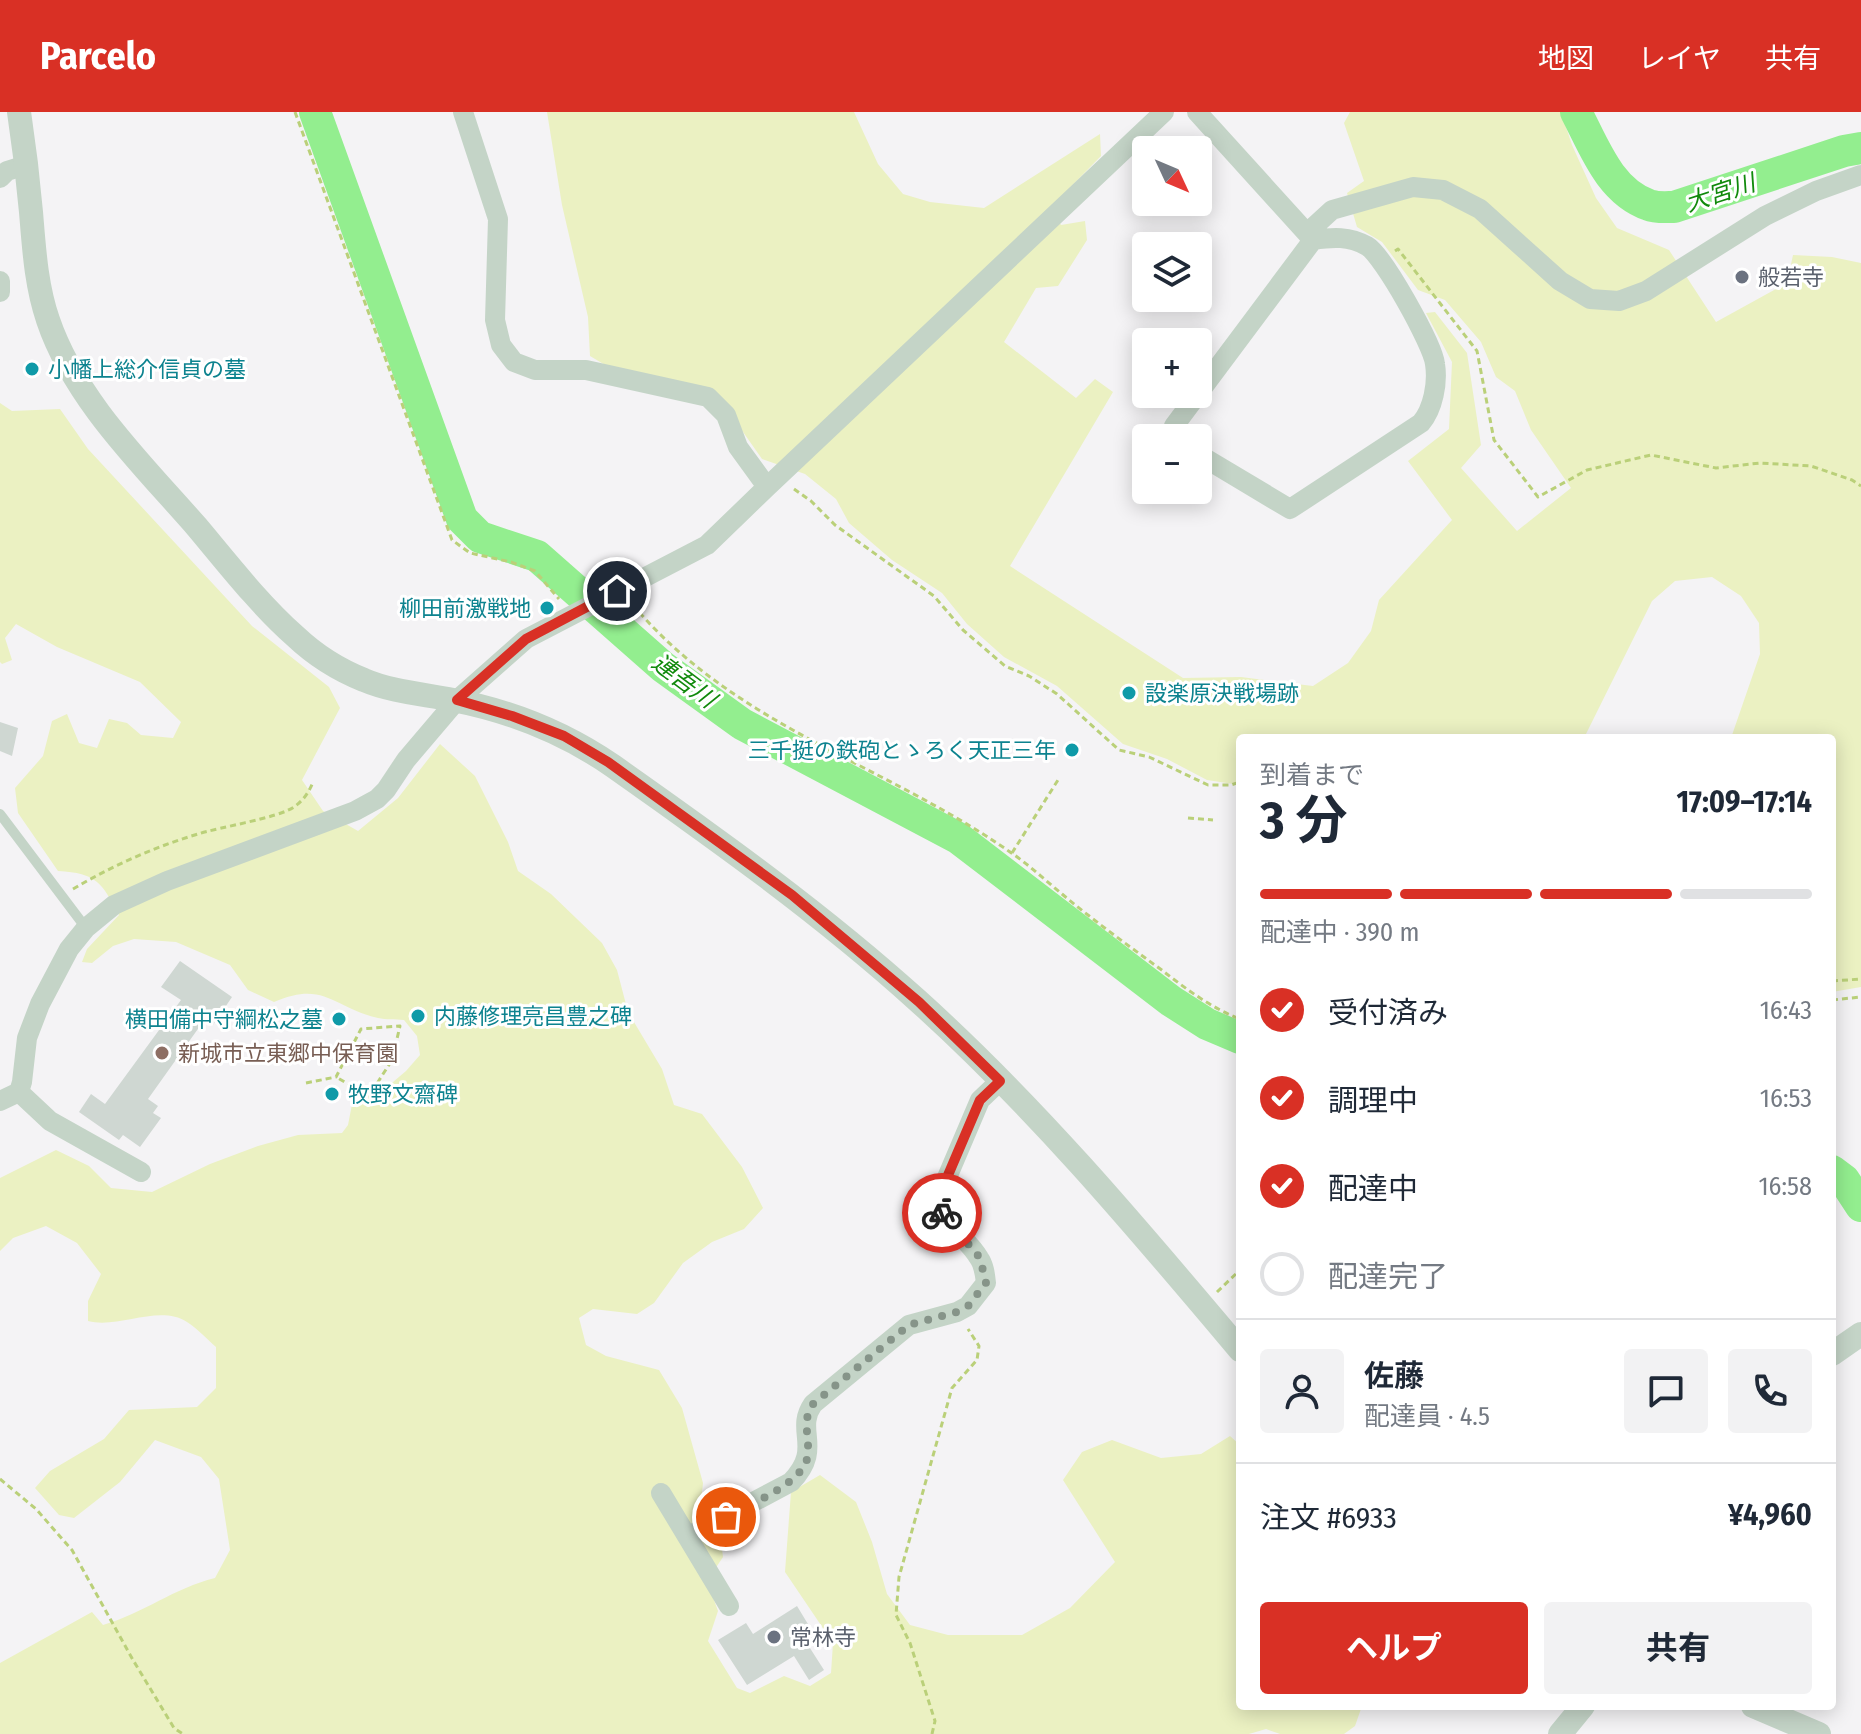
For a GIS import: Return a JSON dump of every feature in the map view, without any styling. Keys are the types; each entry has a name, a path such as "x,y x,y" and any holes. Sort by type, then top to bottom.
{"street":[{"path":"19,112 37,274 48,322 89,399 185,514 295,637 330,664 367,682 457,700 564,736 608,762 792,895 919,1002 1083,1165 1236,1345"},
{"path":"463,112 498,219 495,320 501,345 514,362 535,370 586,370 708,397 726,415 738,447 773,481"},
{"path":"1197,112 1310,236 1339,236 1369,247 1381,259 1425,337 1435,364 1431,412 1421,423 1290,509 1212,462"},
{"path":"141,1172 9,1096 22,1082 27,1038 40,1004 69,949 86,928 114,905 167,881 355,811 377,799 457,700 526,639 719,537 773,481 1152,116"},
{"path":"0,178 7,171 26,165"},
{"path":"1175,424 1310,236 1332,210 1413,187 1443,190 1480,209 1560,281 1590,299 1619,301 1646,291 1765,216 1816,191 1861,175"},
{"path":"0,281 0,292"},
{"path":"689,1536 791,1482 803,1470 809,1457 806,1413 813,1404 909,1325 968,1306 986,1283 980,1258 944,1218 939,1205 940,1194 980,1100 1000,1081"},
{"path":"1836,1351 1861,1334"},
{"path":"661,1493 729,1606"},
{"path":"1560,1734 1580,1710"},
{"path":"1762,1710 1819,1734"}],"lane":[{"path":"0,814 86,928"}],"path":[{"path":"295,112 452,540 470,553 535,571 571,615"},
{"path":"1381,259 1398,249 1477,351 1494,440 1538,497 1587,470 1651,455 1716,468 1760,463 1811,466 1861,486"},
{"path":"773,481 811,501 835,525 934,596 963,630 1005,666 1029,676 1057,694 1119,750 1149,757 1208,785 1236,783"},
{"path":"618,591 704,675 745,704 918,795 1012,853 1186,988 1236,1017"},
{"path":"1012,853 1058,780"},
{"path":"61,895 110,867 196,834 287,810 303,798 313,782"},
{"path":"1188,818 1213,820"},
{"path":"1836,981 1861,979"},
{"path":"1836,1000 1861,997"},
{"path":"306,1083 336,1077 369,1096 392,1060 400,1026 361,1029 336,1077"},
{"path":"1203,1306 1236,1274"},
{"path":"932,1734 935,1721 910,1643 896,1615 899,1577 952,1388 977,1360 979,1346 957,1312"},
{"path":"0,1479 36,1509 72,1550 174,1728 183,1734"}],"green space":[{"path":"547,112 854,112 878,164 903,194 930,202 984,208 1100,134 1101,156 1051,207 1061,225 1085,221 1087,240 1058,286 1036,288 1004,342 1076,398 1095,379 1113,392 1010,566 1183,678 1241,677 1313,686 1348,663 1371,631 1379,600 1452,520 1408,461 1449,429 1452,362 1426,313 1435,312 1467,353 1481,445 1461,468 1517,531 1571,488 1531,430 1515,391 1496,377 1481,342 1445,300 1418,290 1382,242 1357,227 1347,193 1364,181 1344,123 1350,112 1561,112 1596,198 1617,228 1669,250 1716,322 1787,283 1793,255 1832,257 1861,263 1861,987 1836,991 1836,734 1732,734 1760,654 1759,623 1741,596 1712,577 1675,581 1652,601 1586,734 1236,734 1236,784 1207,780 1167,759 1123,744 1057,686 1004,657 967,624 942,593 892,560 849,523 836,499 805,474 762,459 729,412 617,372 590,356 588,317 562,205"},
{"path":"0,403 12,411 60,409 88,449 252,626 329,687 340,708 302,780 323,811 358,831 398,798 440,744 475,776 508,842 518,871 551,894 602,943 617,970 628,1012 662,1069 674,1105 702,1114 742,1167 763,1208 744,1229 712,1242 683,1263 654,1303 637,1314 593,1309 579,1318 586,1345 606,1356 659,1370 682,1408 703,1483 699,1521 721,1541 723,1557 707,1581 718,1611 708,1641 737,1688 750,1693 784,1676 810,1686 831,1673 833,1643 785,1572 791,1492 820,1475 856,1502 887,1594 910,1625 948,1635 1022,1635 1070,1608 1115,1562 1063,1480 1082,1452 1112,1440 1161,1458 1201,1454 1230,1436 1236,1441 1236,1710 1361,1710 1355,1726 1344,1734 1280,1734 1266,1729 1249,1734 0,1734 0,1663 92,1612 103,1625 215,1578 230,1550 219,1479 201,1457 155,1440 120,1482 74,1518 59,1515 35,1488 50,1471 104,1439 129,1410 197,1407 216,1388 216,1347 187,1322 176,1317 164,1315 100,1323 88,1321 88,1301 101,1274 77,1243 46,1226 13,1238 0,1251 0,1178 56,1150 89,1166 111,1188 152,1192 210,1164 258,1146 298,1135 342,1133 348,1125 354,1094 373,1099 420,1055 417,1036 404,1020 363,1014 317,995 291,996 274,1002 248,990 230,965 176,942 134,939 113,946 92,963 82,962 87,949 119,915 97,882 82,874 58,871 18,813 15,788 43,756 52,721 67,714 79,743 97,748 109,719 127,723 141,735 173,738 181,722 140,682 57,647 16,624 5,638 12,660 0,662"}],"building":[{"path":"0,722 18,728 12,756 0,751"},
{"name":"新城市立東郷中保育園","path":"180,961 232,997 213,1025 205,1019 148,1099 158,1106 153,1113 161,1118 140,1147 123,1135 119,1140 79,1112 91,1094 105,1104 181,1000 161,987"},
{"path":"797,1606 817,1639 808,1645 824,1670 809,1680 794,1656 747,1685 718,1640 746,1623 753,1634"}],"waterway":[{"name":"連吾川","path":"315,112 462,519 480,537 537,556 663,667 742,724 958,838 1171,1001 1207,1024 1236,1036"},
{"name":"大宮川","path":"1576,112 1596,153 1613,178 1635,198 1655,207 1674,207 1861,148"},
{"name":"連吾川","path":"1836,1174 1844,1180 1861,1206"}],"way so far":[{"path":"726,1517 791,1482 803,1470 809,1457 806,1413 813,1404 909,1325 957,1312 968,1306 986,1283 980,1258 942,1213"}],"place":[{"name":"般若寺","path":"1742,277"},
{"name":"小幡上総介信貞の墓","path":"32,369"},
{"name":"柳田前激戦地","path":"547,608"},
{"name":"設楽原決戦場跡","path":"1129,693"},
{"name":"三千挺の鉄砲とゝろく天正三年","path":"1072,750"},
{"name":"内藤修理亮昌豊之碑","path":"418,1016"},
{"name":"横田備中守綱松之墓","path":"339,1019"},
{"name":"新城市立東郷中保育園","path":"162,1053"},
{"name":"牧野文齋碑","path":"332,1094"},
{"name":"常林寺","path":"774,1637"}],"route":[{"path":"617,591 526,639 457,700 564,736 608,762 792,895 850,942 919,1002 1000,1081 980,1100 940,1194 942,1213"}]}
